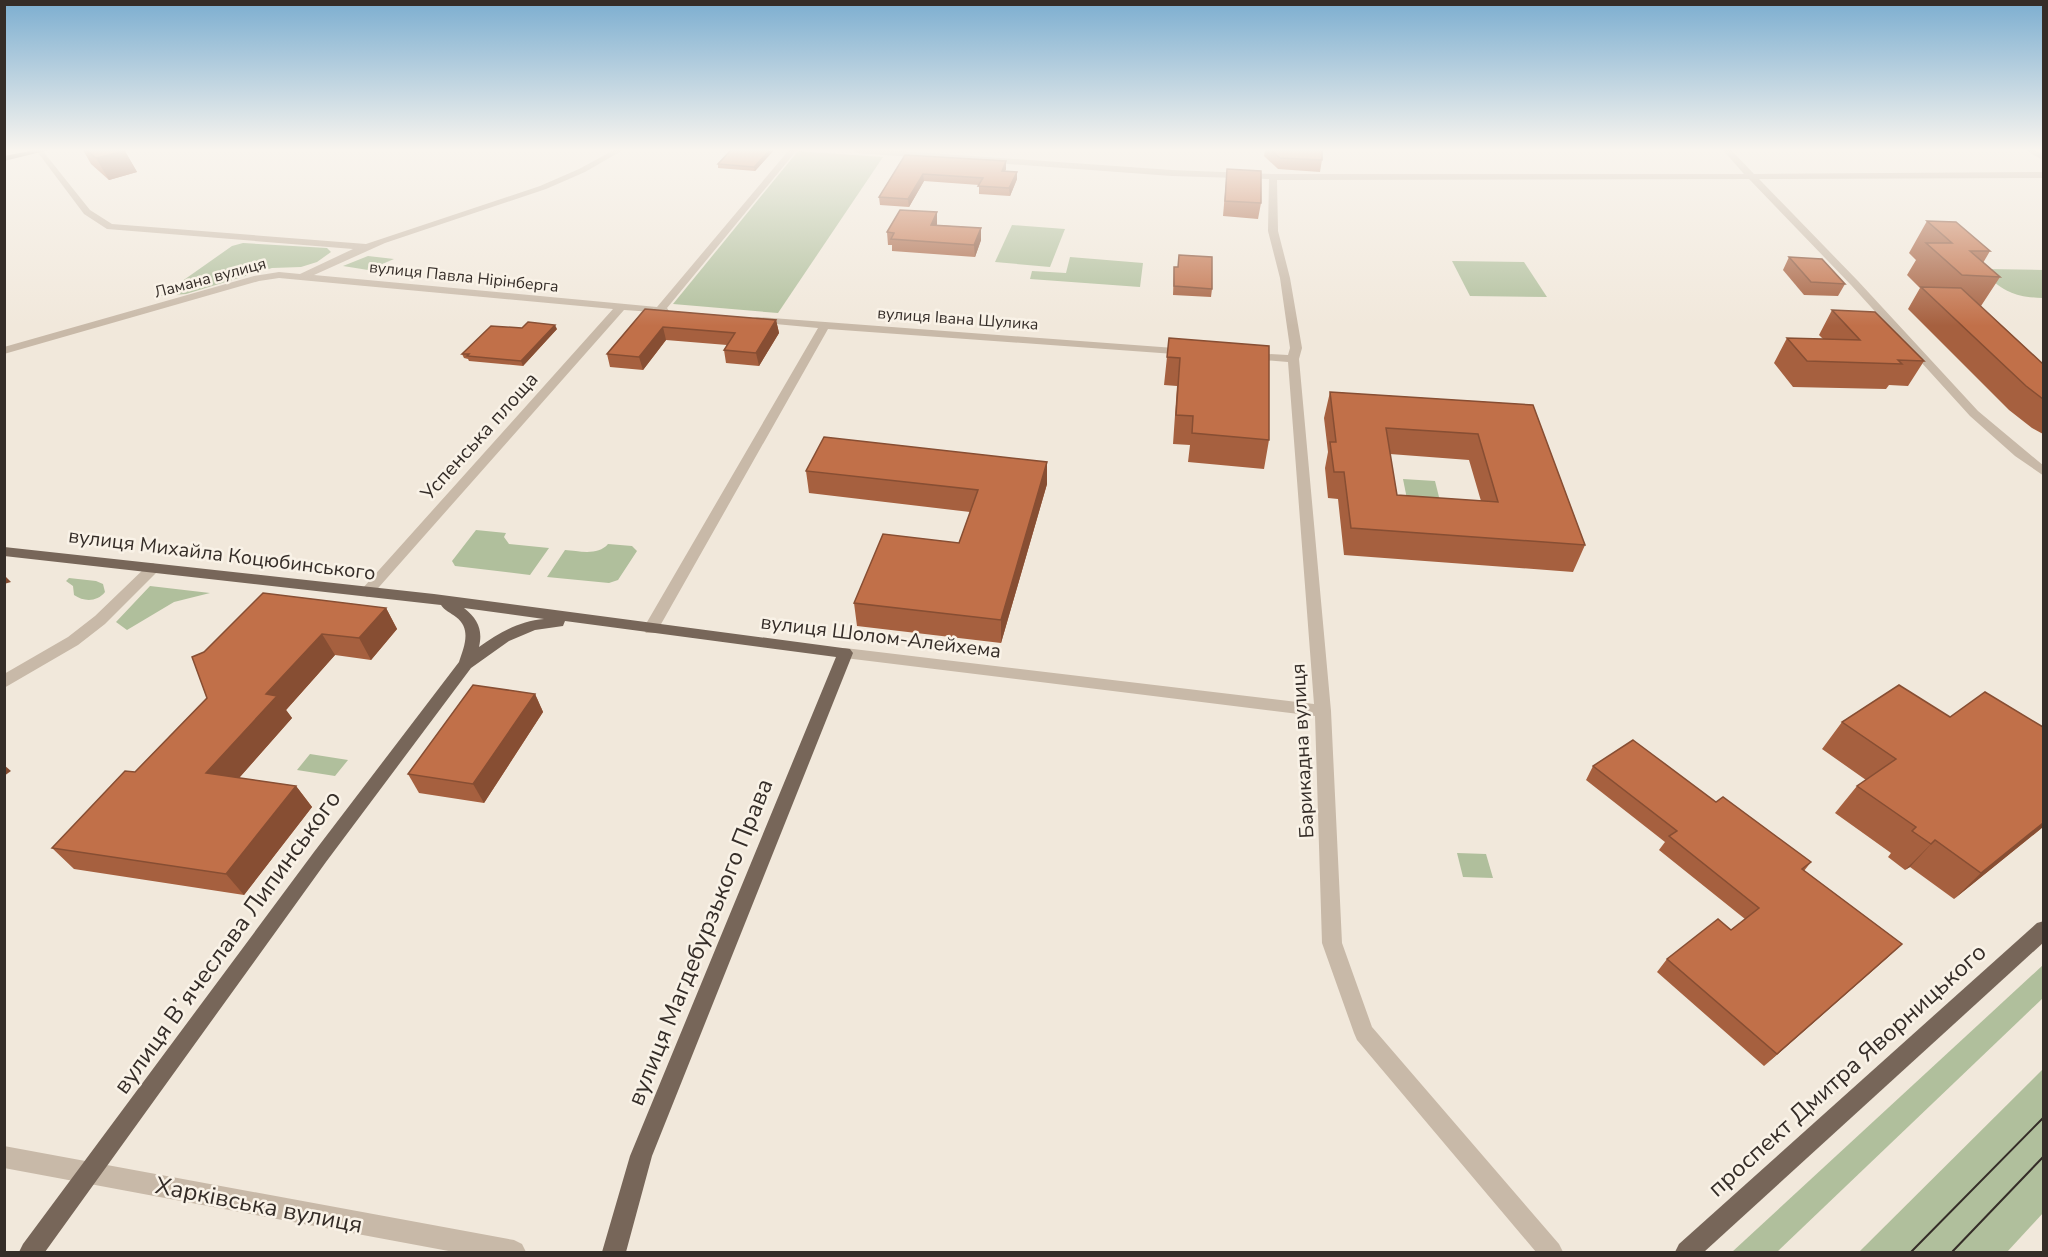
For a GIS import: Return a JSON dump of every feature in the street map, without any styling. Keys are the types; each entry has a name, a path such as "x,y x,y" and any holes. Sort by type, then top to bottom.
{"main road":[{"name":"вулиця Михайла Коцюбинського","path":"4,551 434,599"},
{"name":"вулиця Шолом-Алейхема","path":"434,599 845,653"},
{"name":"вулиця Вʼячеслава Липинського","path":"31,1252 327,848 466,664 473,645 474,628 466,615 434,599"},
{"name":"вулиця Вʼячеслава Липинського","path":"466,664 504,637 533,625 582,620"},
{"name":"вулиця Магдебурзького Права","path":"614,1252 641,1156 845,653"},
{"name":"проспект Дмитра Яворницького","path":"1687,1252 2043,929"}],"street":[{"name":"вулиця Павла Нірінберга","path":"85,209 110,227 366,248"},
{"name":"Ламана вулиця","path":"4,351 258,278 279,275 304,276 326,264 366,248 482,209"},
{"path":"659,310 744,209"},
{"name":"Барикадна вулиця","path":"1273,209 1273,231 1285,278 1296,348 1293,359 1323,711 1332,943 1364,1034 1551,1252"},
{"path":"1784,209 1972,414 2012,451 2043,472"},
{"name":"вулиця Павла Нірінберга","path":"304,276 621,307"},
{"path":"621,307 676,312"},
{"name":"Успенська площа","path":"367,592 621,307"},
{"name":"вулиця Івана Шулика","path":"744,319 1202,353"},
{"path":"651,629 825,325"},
{"path":"1236,355 1293,359"},
{"path":"4,682 73,641 100,621 153,568"},
{"name":"вулиця Шолом-Алейхема","path":"845,653 1323,711"},
{"name":"Харківська вулиця","path":"4,1157 514,1252"}],"green space":[{"path":"751,209 848,209 778,313 673,304"},
{"path":"1012,225 1065,229 1050,267 995,262"},
{"path":"243,243 327,248 331,252 317,262 301,267 272,268 186,294 161,296 232,246"},
{"path":"368,256 394,259 368,270 343,266"},
{"path":"1070,257 1143,263 1140,287 1030,279 1032,271 1066,273"},
{"path":"1452,261 1524,262 1547,297 1470,296"},
{"path":"1987,269 2043,270 2043,298 2025,297 2006,290 1985,275"},
{"path":"1403,479 1435,481 1440,501 1407,499"},
{"path":"476,530 506,533 504,537 509,544 549,548 530,575 455,566 452,561"},
{"path":"608,544 632,546 637,551 618,580 609,583 547,577 565,550 594,551"},
{"path":"69,578 96,581 103,584 105,592 94,599 82,599 74,595 73,586 66,581"},
{"path":"150,586 210,593 174,602 127,630 116,622"},
{"path":"310,754 348,760 335,776 297,770"},
{"path":"1457,853 1486,854 1493,878 1463,877"},
{"path":"2043,965 2043,998 1777,1252 1732,1252"},
{"path":"2043,1069 2043,1213 2007,1252 1859,1252"}],"building":[{"path":"900,210 937,212 931,225 981,228 974,245 891,239 894,233 887,232"},
{"path":"1927,221 1956,222 1990,251 1970,251 2000,277 1962,275 1926,243 1952,243"},
{"path":"1179,255 1212,257 1212,289 1174,286 1174,267 1178,267"},
{"path":"1789,257 1822,259 1845,284 1811,282"},
{"path":"1921,287 1961,288 2043,364 2043,399 2026,386"},
{"path":"645,309 776,320 756,353 724,350 735,333 663,327 639,357 607,354"},
{"path":"1832,310 1875,312 1924,361 1898,360 1902,364 1807,361 1787,338 1860,340"},
{"path":"528,322 555,325 521,361 462,354 491,326 522,328"},
{"path":"1169,338 1269,346 1269,440 1192,433 1193,416 1176,415 1180,358 1167,357"},
{"path":"1330,392 1533,405 1585,545 1351,528 1344,472 1334,472 1330,442 1336,442","holes":["1386,428 1478,434 1498,502 1397,495"]},
{"path":"824,437 1047,462 1001,620 854,603 883,534 959,543 978,490 806,471"},
{"path":"263,593 386,608 359,638 322,634 266,694 277,696 206,773 296,786 226,874 52,848 125,771 135,772 207,698 192,657 204,652"},
{"path":"473,685 535,694 473,784 408,774"},
{"path":"1899,685 1950,717 1985,692 2043,727 2043,823 1981,873 1935,840 1931,844 1912,831 1916,827 1857,786 1896,759 1842,722"},
{"path":"1633,740 1716,802 1723,797 1811,862 1802,869 1902,944 1777,1054 1667,959 1718,919 1731,930 1759,908 1669,836 1677,831 1593,766"}],"tram line":[{"path":"1911,1252 2044,1117"},
{"path":"1952,1252 2044,1156"}]}
